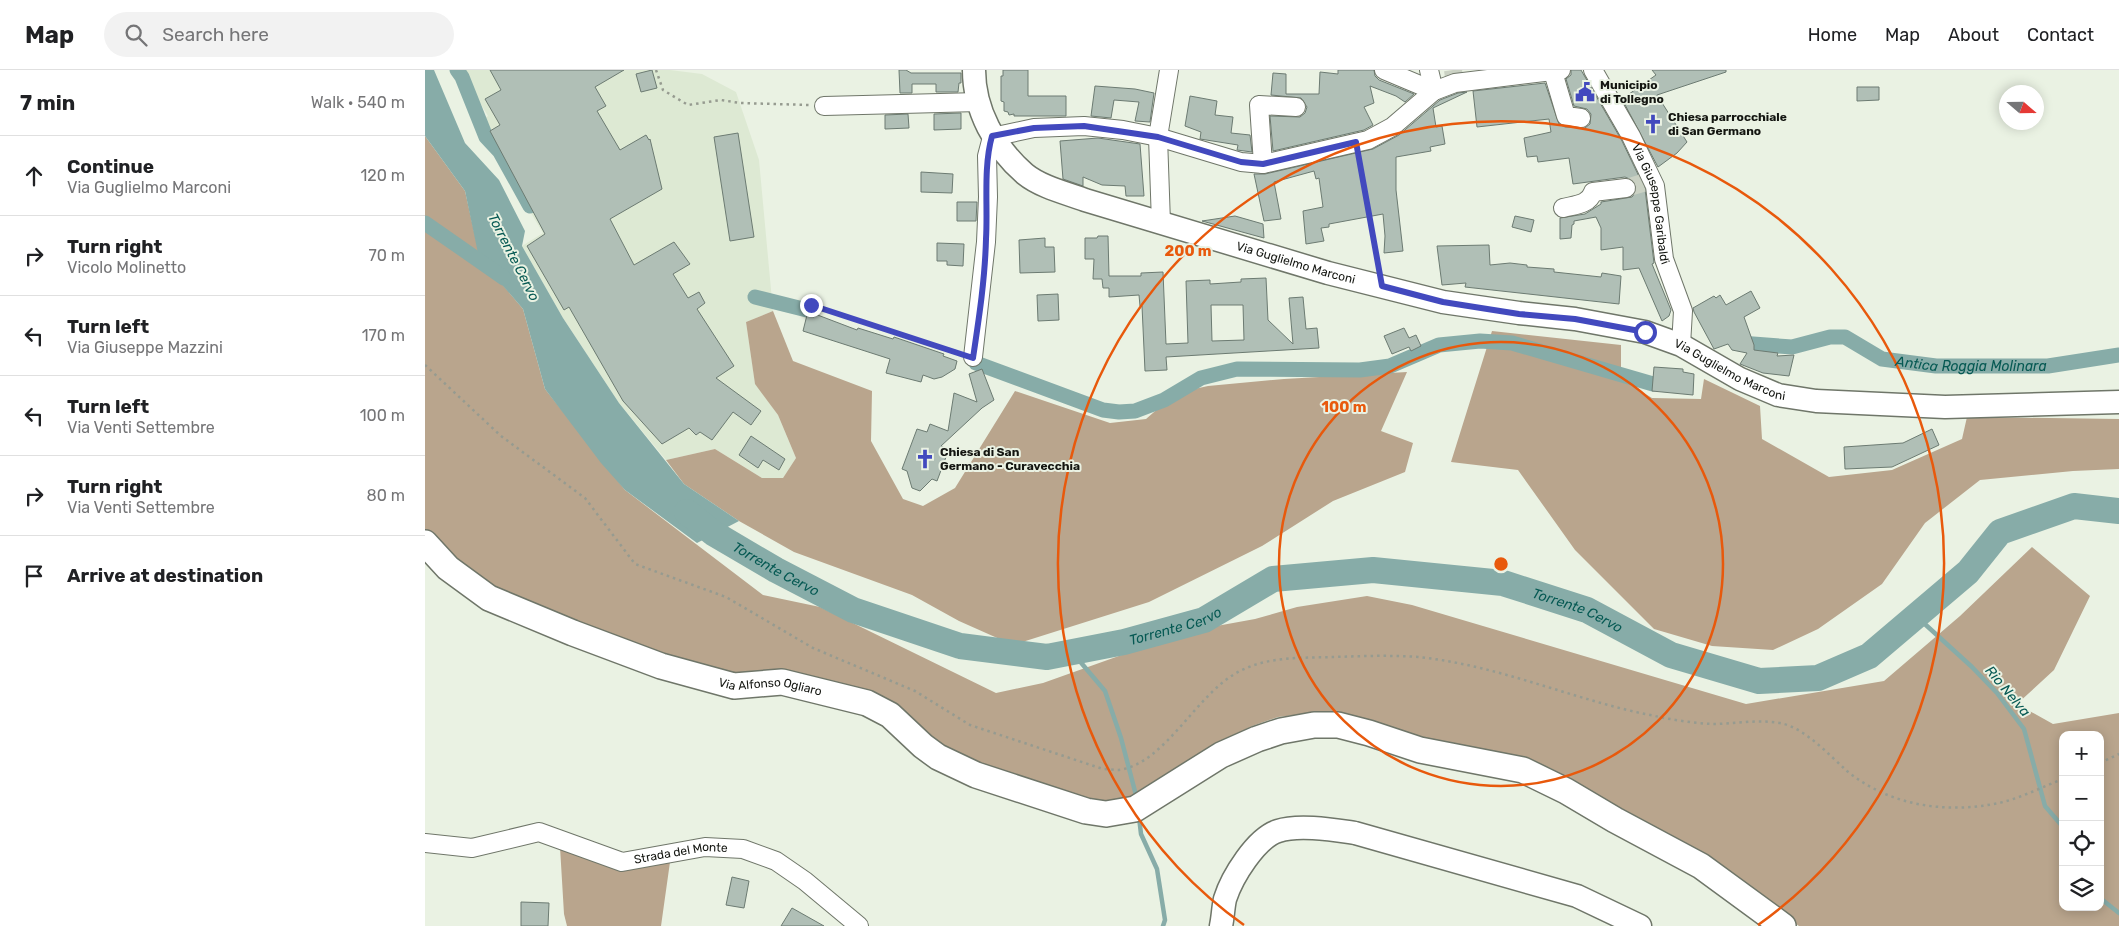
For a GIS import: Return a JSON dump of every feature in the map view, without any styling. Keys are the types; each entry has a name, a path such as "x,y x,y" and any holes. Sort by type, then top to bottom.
{"main road":[{"name":"Via Alfonso Ogliaro","path":"425,543 448,568 489,598 573,633 661,666 734,686 782,682 867,702 890,715 923,746 939,757 976,775 1086,811 1106,814 1135,809 1221,755 1281,731 1314,725 1337,725 1369,733 1420,750 1523,770 1567,791 1615,820 1701,866 1783,926"}],"street":[{"name":"Via Guglielmo Marconi","path":"974,70 983,118 992,136 1025,174 1051,187 1085,200 1329,273 1443,302 1519,314 1575,319 1645,332 1681,345 1740,379 1778,395 1816,401 1945,407 2119,402"},
{"path":"1161,223 1158,137 1169,70"},
{"path":"1389,70 1434,91"},
{"path":"1429,70 1434,91"},
{"name":"Via Giuseppe Garibaldi","path":"1593,70 1631,136 1650,181 1655,186 1664,259 1683,311 1681,345"},
{"path":"973,358 986,242 987,156 992,136 1034,128 1084,126 1158,137 1241,162 1263,164 1368,140 1392,128 1434,91 1454,80 1557,71 1566,116 1581,118"},
{"path":"824,106 979,102"},
{"path":"1263,164 1259,105 1296,107"},
{"path":"1563,208 1585,203 1593,192 1626,188"},
{"path":"1221,926 1225,899 1240,868 1264,838 1279,830 1318,828 1355,833 1577,896 1640,926"},
{"name":"Strada del Monte","path":"425,843 472,848 539,832 622,862 705,847 743,849 776,861 805,881 859,926"}],"path":[{"path":"656,70 663,90 688,105 721,100 740,104 824,106"},
{"path":"1356,142 1382,286"},
{"path":"811,305 973,358"},
{"path":"425,365 501,436 585,498 635,564 726,597 813,648 915,691 945,712 969,725 1103,769 1118,770 1140,763 1161,746 1217,686 1243,670 1277,659 1381,656 1417,657 1453,662 1654,716 1711,724 1757,721 1781,723 1802,733 1863,783 1891,798 1925,806 1963,807 2000,802 2059,781"},
{"path":"2104,761 2119,754"}],"shaded area":[{"path":"460,70 670,70 702,74 736,92 759,160 773,311 746,322 755,383 778,415 796,458 783,478 762,478 715,449 666,460 619,403 563,318 522,246 543,233 477,123 488,116"},
{"path":"425,136 465,191 480,258 523,309 545,389 625,490 763,595 820,607 996,693 1043,683 1189,631 1255,619 1297,607 1367,596 1412,605 1746,704 1884,681 1960,616 2032,547 2090,596 2054,670 2017,704 2053,724 2119,713 2119,926 1799,926 1703,856 1550,768 1312,713 1278,717 1252,726 1186,762 1149,797 1104,809 1025,782 945,749 898,708 664,657 495,590 457,562 425,532"},
{"path":"773,311 793,361 872,391 871,441 903,499 923,506 955,488 1015,391 1110,423 1146,419 1176,393 1208,386 1284,379 1407,372 1381,431 1413,443 1405,472 1333,501 1262,546 1149,602 1013,645 959,621 912,595 794,552 739,521 684,484 666,460 715,449 762,478 783,478 796,458 778,415 755,384 746,322"},
{"path":"1492,331 1621,345 1621,379 1652,398 1701,399 1704,379 1760,406 1762,439 1829,477 1892,470 1962,439 1967,417 2119,419 2119,469 2073,471 1980,480 1925,523 1882,584 1818,629 1773,650 1712,646 1654,629 1575,550 1518,470 1451,462"},
{"path":"560,847 670,862 661,926 567,926 564,914"}],"water":[{"path":"425,70 434,70 465,143 499,180 525,231 522,246 563,318 619,403 684,484 739,521 697,543 625,490 601,463 545,389 523,309 479,258 465,191 425,136"}],"building":[{"path":"490,70 624,70 595,87 606,106 597,111 620,150 646,135 650,139 662,189 610,219 634,265 674,242 690,264 673,274 688,298 699,292 705,303 697,309 734,366 716,378 761,411 751,425 733,412 712,440 700,432 696,435 689,428 662,444 623,401 569,307 564,310 527,246 545,234 490,131 500,125 485,99 501,90"},
{"path":"652,70 657,88 641,92 636,74"},
{"path":"899,70 906,70 911,73 961,73 961,83 959,83 958,92 936,92 936,84 912,84 912,93 900,93"},
{"path":"1003,70 1028,70 1028,96 1066,96 1066,116 1009,115 1008,112 1004,111 1004,102 1001,101 1001,76 1003,76"},
{"path":"1338,70 1374,70 1375,76 1379,80 1414,94 1405,102 1396,96 1370,86 1374,103 1364,107 1373,125 1364,130 1273,151 1270,116 1300,117 1305,113 1307,107 1301,98 1271,95 1273,73 1286,74 1286,94 1319,94 1320,72 1338,74"},
{"path":"1571,70 1581,70 1622,141 1645,189 1654,263 1652,264 1671,310 1669,316 1662,321 1639,268 1623,270 1623,247 1601,250 1601,228 1596,217 1574,221 1571,238 1560,239 1560,218 1585,214 1601,204 1601,202 1632,197 1636,192 1634,181 1625,177 1573,184 1569,158 1538,162 1537,156 1527,157 1524,138 1551,132 1549,119 1477,127 1473,91 1545,83 1559,124 1565,127 1585,128 1590,124 1591,114 1587,109 1574,106 1566,79 1571,75"},
{"name":"Chiesa parrocchiale di San Germano","path":"1652,70 1726,70 1726,72 1657,95 1687,142 1677,153 1658,167 1622,99 1656,75"},
{"path":"1095,86 1135,89 1154,93 1150,122 1135,121 1139,102 1114,100 1111,118 1091,116"},
{"path":"1857,87 1879,87 1879,100 1857,101"},
{"path":"1467,92 1433,108 1436,127 1442,126 1445,144 1430,147 1431,151 1396,157 1396,190 1403,251 1384,253 1383,214 1329,224 1329,227 1321,228 1324,241 1306,244 1303,211 1323,207 1319,178 1316,179 1314,171 1274,182 1281,219 1264,221 1254,174 1265,174 1373,149 1399,135 1440,100 1458,93"},
{"path":"1190,96 1217,101 1215,115 1233,117 1231,133 1250,135 1252,152 1237,150 1238,145 1200,139 1201,132 1185,126"},
{"path":"961,113 961,129 934,130 934,114"},
{"path":"908,114 909,128 885,129 885,115"},
{"path":"738,133 754,237 730,241 714,137"},
{"path":"1098,138 1140,144 1144,196 1126,196 1125,186 1102,185 1083,177 1083,186 1063,179 1060,141"},
{"path":"921,172 953,174 952,193 921,192"},
{"path":"957,202 977,202 976,221 957,221"},
{"path":"1235,216 1263,224 1264,238 1202,221"},
{"path":"1515,216 1534,220 1531,232 1512,227"},
{"path":"1098,236 1108,236 1109,276 1141,276 1141,273 1163,272 1166,344 1188,343 1186,281 1210,280 1210,284 1241,282 1241,279 1266,278 1268,320 1293,344 1289,298 1303,297 1306,329 1317,328 1319,348 1166,357 1167,370 1145,371 1142,306 1140,306 1139,295 1109,297 1109,288 1103,288 1102,279 1093,279 1094,259 1085,259 1085,238 1097,238","holes":["1211,305 1243,305 1244,340 1212,341"]},
{"path":"1045,238 1045,247 1054,247 1055,272 1020,273 1019,240"},
{"path":"937,243 964,244 963,266 947,265 947,261 937,261"},
{"path":"1489,245 1490,265 1510,263 1527,265 1527,267 1554,269 1554,272 1601,277 1602,273 1621,276 1619,304 1465,287 1466,283 1442,285 1437,246"},
{"path":"1751,291 1760,308 1744,317 1754,350 1778,353 1777,356 1794,355 1789,376 1763,373 1740,364 1747,353 1732,350 1728,344 1714,349 1694,312 1693,308 1714,296 1716,298 1720,295 1726,305"},
{"path":"1058,294 1059,320 1038,321 1037,295"},
{"path":"815,314 857,330 858,328 893,339 894,337 944,354 943,356 957,361 955,369 942,377 934,379 923,375 921,382 886,373 890,359 803,331 807,315 814,317"},
{"path":"1404,328 1409,338 1416,335 1421,346 1411,351 1409,347 1392,354 1384,336"},
{"path":"1654,367 1683,369 1683,372 1694,374 1693,395 1652,391"},
{"path":"982,369 994,400 982,408 941,446 949,449 937,481 932,479 920,491 912,488 907,471 902,469 917,429 927,432 930,424 948,431 954,393 977,402 969,374"},
{"path":"1932,429 1939,445 1892,467 1845,469 1844,447 1903,443"},
{"path":"751,436 785,459 779,470 763,460 758,468 739,455"},
{"path":"732,877 749,881 744,908 726,905"},
{"path":"521,902 549,903 548,926 521,926"},
{"path":"792,908 824,926 781,926"}],"waterway":[{"path":"457,70 462,77 486,137 500,152 530,206"},
{"path":"425,223 504,278"},
{"path":"755,297 811,311"},
{"name":"Antica Roggia Molinara","path":"1740,343 1792,347 1830,337 1845,337 1882,359 1936,366 2048,366 2119,355"},
{"path":"976,363 1103,410 1119,412 1135,411 1164,400 1201,378 1237,369 1360,370 1390,366 1439,345 1480,341 1512,343 1653,384"},
{"name":"Torrente Cervo","path":"687,512 713,533 776,570 853,610 960,646 1047,657 1124,642 1204,620 1273,579 1373,570 1503,583 1587,610 1671,655 1759,681 1818,678 1869,656 1968,572 2000,532 2074,506 2119,511"},
{"name":"Rio Nelva","path":"1916,616 1972,667 1997,693 2024,729 2045,806 2059,822"},
{"path":"1072,652 1105,691 1121,738 1137,799"},
{"path":"1139,817 1141,834 1157,869 1165,920 1163,926"},
{"name":"Rio Nelva","path":"2104,901 2119,913"}],"tunnel":[{"path":"1453,70 1454,77"},
{"path":"1626,188 1646,182"}],"place":[{"name":"Municipio di Tollegno","path":"1585,92"},
{"name":"Chiesa parrocchiale di San Germano","path":"1653,124"},
{"name":"Chiesa di San Germano - Curavecchia","path":"925,459"}],"route":[{"path":"811,305 973,358 986,242 987,156 992,136 1034,128 1084,126 1123,130 1158,137 1241,162 1263,164 1356,142 1382,286 1443,302 1519,314 1575,319 1645,332"}]}
